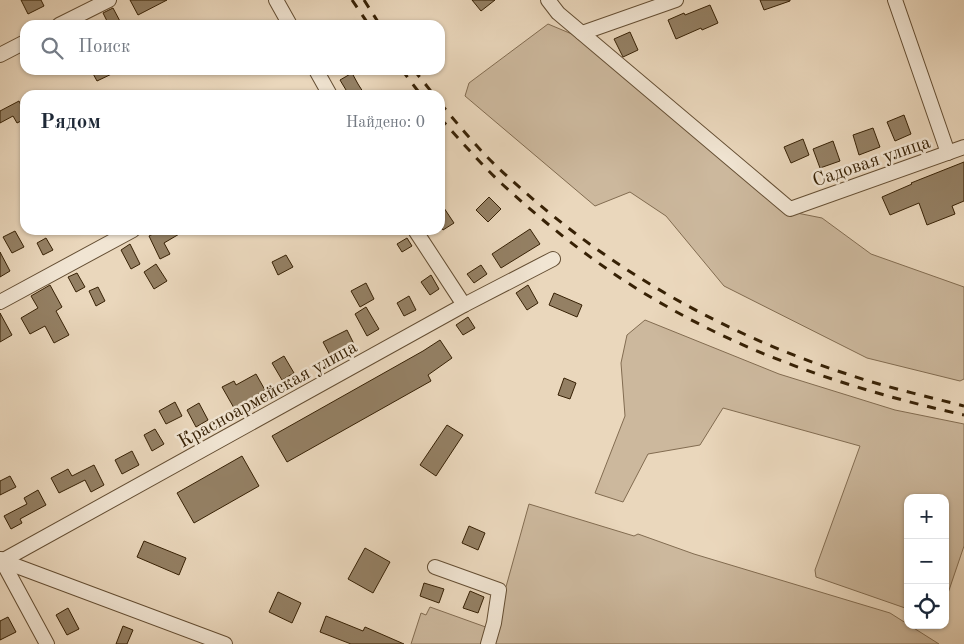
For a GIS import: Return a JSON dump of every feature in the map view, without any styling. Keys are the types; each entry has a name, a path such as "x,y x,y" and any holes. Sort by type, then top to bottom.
{"street":[{"path":"69,20 109,0"},
{"path":"276,0 287,20"},
{"path":"548,0 558,14 582,33 676,0"},
{"path":"895,0 948,153"},
{"name":"Садовая улица","path":"582,33 790,209 964,147"},
{"path":"0,55 20,45"},
{"path":"319,75 327,90"},
{"path":"0,302 124,235"},
{"path":"418,235 464,305"},
{"name":"Красноармейская улица","path":"1,560 464,305 553,259"},
{"path":"1,560 47,644"},
{"path":"1,560 225,644"},
{"path":"435,567 499,590 494,623 488,644"}],"shaded area":[{"path":"548,24 579,37 787,211 822,218 871,254 964,287 964,379 960,381 867,358 724,286 666,216 630,192 595,206 465,96 469,83"},
{"path":"645,320 779,374 895,410 964,424 964,546 949,590 949,494 904,494 904,608 816,577 815,570 860,446 723,408 700,445 648,454 623,502 595,493 625,416 621,363 627,335"},
{"path":"529,504 634,536 638,534 694,554 890,613 904,622 904,629 915,629 939,644 411,644 421,613 426,615 430,607 494,630"}],"building":[{"path":"21,0 41,0 44,6 28,14"},
{"path":"130,0 167,0 138,15"},
{"path":"472,0 495,0 481,11"},
{"path":"760,0 790,0 790,1 764,10"},
{"path":"710,5 718,23 676,39 668,20"},
{"path":"113,8 119,20 106,20 103,13"},
{"path":"630,32 638,50 623,57 614,39"},
{"path":"94,75 110,75 97,81"},
{"path":"349,75 353,75 362,90 346,90 340,80"},
{"path":"19,101 20,122 17,123 13,116 0,123 0,111"},
{"path":"904,115 911,134 895,141 887,122"},
{"path":"873,128 880,147 859,155 853,135"},
{"path":"803,139 809,155 791,163 784,147"},
{"path":"833,141 840,161 820,168 813,149"},
{"path":"964,162 964,201 952,206 955,214 927,225 919,203 890,215 882,197"},
{"path":"489,197 501,209 488,222 476,210"},
{"path":"445,210 454,223 445,229"},
{"path":"530,229 540,244 501,268 492,254"},
{"path":"15,231 24,247 12,253 3,237"},
{"path":"178,235 164,243 170,254 160,259 149,236"},
{"path":"46,238 53,250 43,255 37,243"},
{"path":"407,238 412,246 402,252 397,244"},
{"path":"130,244 140,264 131,269 121,250"},
{"path":"0,252 10,271 0,277"},
{"path":"286,255 293,267 278,275 272,262"},
{"path":"156,264 167,281 154,289 144,272"},
{"path":"481,265 487,274 474,283 467,274"},
{"path":"77,273 85,287 76,292 68,277"},
{"path":"431,275 439,289 430,295 421,282"},
{"path":"366,283 374,299 360,307 351,291"},
{"path":"50,285 62,307 56,311 69,335 54,343 45,326 30,334 21,318 38,308 31,296"},
{"path":"528,285 538,303 527,310 516,293"},
{"path":"98,287 105,301 96,306 89,291"},
{"path":"554,293 582,305 577,317 549,305"},
{"path":"409,296 416,310 404,316 397,303"},
{"path":"366,307 379,329 367,336 355,314"},
{"path":"0,313 12,335 0,342"},
{"path":"468,317 475,328 463,335 456,325"},
{"path":"347,330 354,344 331,357 323,342"},
{"path":"440,340 452,358 428,375 431,381 287,462 272,436"},
{"path":"284,356 294,373 282,380 272,363"},
{"path":"256,374 265,390 234,408 222,387 234,381 236,385"},
{"path":"564,378 576,383 570,399 558,395"},
{"path":"175,402 182,416 166,424 159,411"},
{"path":"199,403 208,420 196,427 187,410"},
{"path":"447,425 463,435 436,476 420,465"},
{"path":"155,429 164,444 152,451 144,435"},
{"path":"132,451 139,465 122,474 115,460"},
{"path":"242,456 259,486 194,523 177,493"},
{"path":"94,465 104,485 91,492 85,480 59,493 51,478 68,469 72,476"},
{"path":"10,476 16,487 0,495 0,481"},
{"path":"38,490 46,505 20,519 22,523 11,529 4,516 27,504 24,498"},
{"path":"469,526 485,533 478,550 462,543"},
{"path":"144,541 186,558 179,575 137,557"},
{"path":"365,548 390,562 373,593 348,579"},
{"path":"424,583 444,589 439,603 420,596"},
{"path":"470,591 484,597 478,613 463,608"},
{"path":"278,592 301,603 292,623 269,612"},
{"path":"68,608 79,629 67,635 56,615"},
{"path":"326,616 363,631 365,627 404,644 351,644 320,632"},
{"path":"8,617 16,632 0,640 0,621"},
{"path":"123,626 133,630 127,644 116,644"}],"railway":[{"path":"352,0 366,20"},
{"path":"364,0 377,20"},
{"path":"406,75 417,90"},
{"path":"418,75 430,90"},
{"path":"445,109 472,141 495,164 562,223 599,251 677,300 718,322 803,359 876,383 964,406"},
{"path":"445,124 494,176 540,218 601,265 666,306 737,342 811,372 887,396 964,415"}]}
